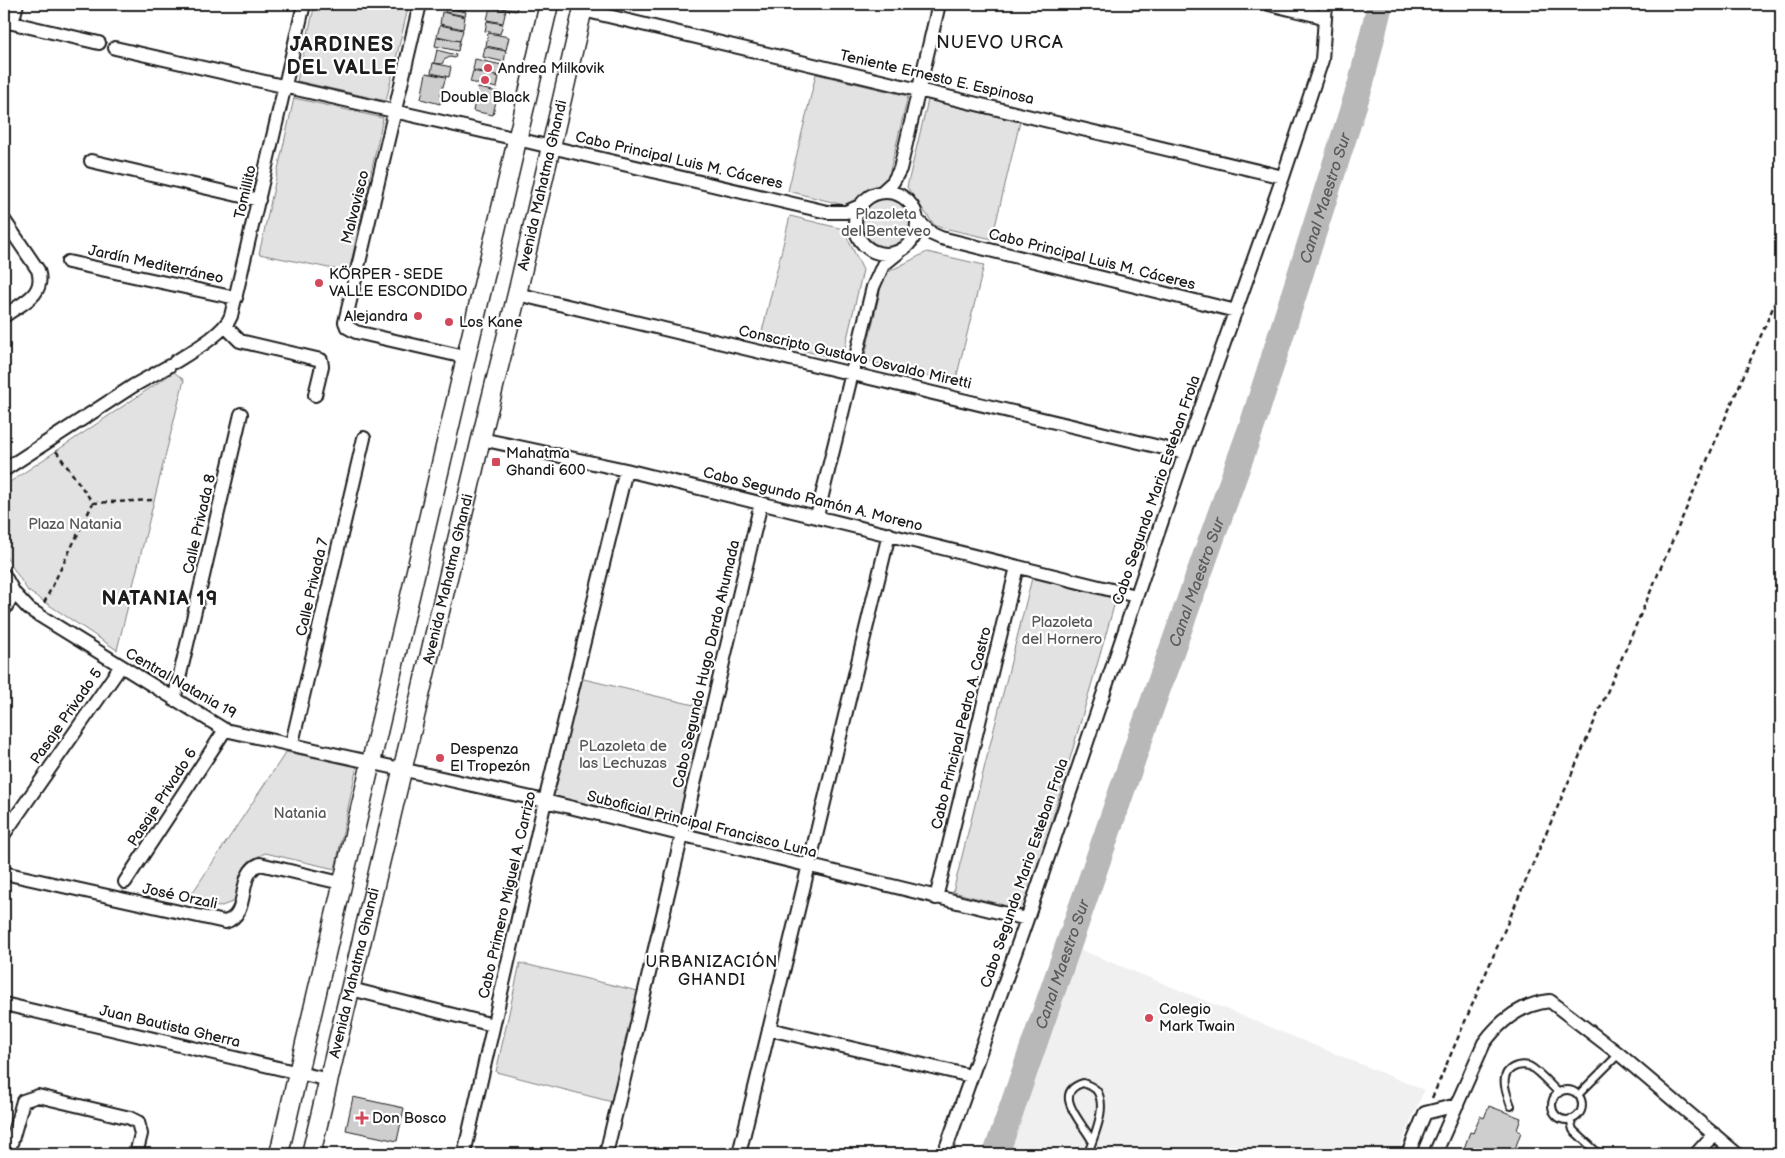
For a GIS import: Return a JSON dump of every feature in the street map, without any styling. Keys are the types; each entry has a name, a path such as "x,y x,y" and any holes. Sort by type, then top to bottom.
{"main road":[{"path":"279,1154 341,883 549,4"},
{"name":"Avenida Mahatma Ghandi","path":"311,1154 552,147 583,7"}],"street":[{"path":"17,4 8,22 99,43"},
{"name":"Tomillito","path":"225,326 230,321 236,298 304,4"},
{"name":"Malvavisco","path":"420,4 345,322 347,327 356,332 465,357"},
{"path":"872,287 883,265 902,250 915,236 918,222 900,181 900,169 940,4"},
{"path":"1269,4 1325,10"},
{"name":"Teniente Ernesto E. Espinosa","path":"583,7 1283,177"},
{"name":"Cabo Segundo Mario Esteban Frola","path":"944,1154 1027,919 1185,453 1283,177 1322,60 1325,10"},
{"name":"Cabo Principal Luis M. Cáceres","path":"115,48 552,147 827,212 844,220 856,232"},
{"path":"91,161 259,200"},
{"path":"817,516 872,287 872,262 856,232 855,219 860,206 870,197 882,192 893,182 900,169"},
{"path":"882,192 895,194 907,200"},
{"name":"Cabo Principal Luis M. Cáceres","path":"827,212 846,212 860,206"},
{"path":"4,220 38,270 40,278 37,291 4,316"},
{"name":"Cabo Principal Luis M. Cáceres","path":"918,222 932,234 941,238 1236,311"},
{"name":"Cabo Principal Luis M. Cáceres","path":"902,250 924,240 941,238"},
{"path":"864,245 880,254 902,250"},
{"name":"Jardín Mediterráneo","path":"68,262 236,298"},
{"name":"Conscripto Gustavo Osvaldo Miretti","path":"517,294 852,372 1185,453"},
{"path":"4,470 48,440 172,364 225,326 240,340 321,360 322,366 315,395"},
{"name":"Calle Privada 8","path":"174,700 241,414"},
{"name":"Calle Privada 7","path":"292,743 364,438"},
{"name":"Cabo Segundo Ramón A. Moreno","path":"481,439 626,470 1136,596"},
{"name":"Cabo Primero Miguel A. Carrizo","path":"464,1154 545,801 626,470"},
{"name":"Cabo Segundo Hugo Dardo Ahumada","path":"606,1154 761,503"},
{"path":"739,1154 889,534"},
{"name":"Cabo Principal Pedro A. Castro","path":"936,898 1017,566"},
{"name":"Central Natania 19","path":"4,576 14,592 38,616 225,730 292,743 370,763"},
{"path":"4,610 14,592"},
{"name":"Pasaje Privado 5","path":"4,834 120,666"},
{"name":"Pasaje Privado 6","path":"125,882 225,730"},
{"name":"Suboficial Principal Francisco Luna","path":"370,763 545,801 1027,919"},
{"name":"José Orzali","path":"4,873 225,922 232,920 238,914 249,872 260,864 341,883"},
{"path":"351,989 493,1025"},
{"path":"1435,1154 1484,1043 1503,1020 1537,1002 1550,1000 1619,1054 1738,1154"},
{"name":"Juan Bautista Gherra","path":"4,1004 329,1080"},
{"path":"769,1029 971,1076"},
{"path":"8,1154 23,1101 38,1096 130,1118 138,1122 140,1128 136,1154"},
{"path":"1408,1154 1426,1113 1457,1105"},
{"path":"1696,1154 1714,1134"}],"lane":[{"path":"1578,1095 1619,1054"},
{"path":"1511,1106 1504,1085 1506,1074 1511,1068 1516,1066 1530,1066 1558,1093"},
{"path":"1088,1154 1100,1117 1101,1100 1096,1089 1083,1083 1074,1086 1069,1093 1070,1103 1075,1116 1092,1140"},
{"path":"1570,1090 1578,1095 1582,1104 1579,1114 1570,1119 1557,1116 1552,1109 1553,1100 1558,1093 1570,1090"},
{"path":"1570,1119 1573,1130 1599,1154"}],"path":[{"path":"1426,1113 1781,290"},
{"path":"48,440 93,504"},
{"path":"93,504 154,500"},
{"path":"38,616 93,504"}],"shaded area":[{"name":"Colegio Mark Twain","path":"1074,947 1424,1090 1397,1154 1002,1154"}],"green space":[{"path":"315,4 409,4 386,101 297,81"},
{"path":"816,74 908,96 887,183 844,205 788,191"},
{"path":"294,98 383,118 349,272 259,254"},
{"path":"928,100 1020,122 992,239 935,226 907,187"},
{"name":"Plazoleta del Benteveo","path":"880,193 892,193 903,198 911,206 916,217 914,235 903,248 892,253 880,253 869,248 861,240 856,229 856,217 861,206 869,198"},
{"path":"790,216 843,229 863,270 842,360 760,340"},
{"path":"927,252 984,265 955,383 864,360 884,274"},
{"name":"Plaza Natania","path":"174,372 184,380 117,650 28,591 4,554 4,486"},
{"name":"Plazoleta del Hornero","path":"1032,578 1116,599 1026,911 953,892"},
{"name":"PLazoleta de las Lechuzas","path":"575,677 711,709 682,836 545,801"},
{"name":"Natania","path":"286,752 357,766 335,869 265,853 249,861 235,901 219,907 187,901"},
{"path":"520,963 642,992 616,1103 496,1072"}],"building":[{"path":"446,4 467,4 465,11 446,6"},
{"path":"483,4 518,4 516,11"},
{"path":"641,4 664,4 663,9"},
{"path":"490,7 506,10 503,23 487,20"},
{"path":"446,8 466,12 465,16 445,12"},
{"path":"442,12 465,17 463,29 440,24"},
{"path":"487,21 503,24 500,34 485,31"},
{"path":"440,25 463,30 460,41 437,36"},
{"path":"488,33 509,37 506,50 486,46"},
{"path":"437,37 460,41 458,51 435,46"},
{"path":"485,47 506,51 504,62 483,57"},
{"path":"437,50 456,55 455,58 450,57 444,60 442,64 434,63"},
{"name":"Andrea Milkovik","path":"475,59 502,65 500,76 473,70"},
{"path":"433,63 451,67 449,77 431,73"},
{"name":"Double Black","path":"473,71 499,77 497,88 470,82"},
{"path":"426,73 446,77 440,96 442,96 440,104 421,99"},
{"path":"478,88 498,92 493,115 473,111"},
{"path":"353,1097 404,1108 397,1141 346,1130"},
{"path":"1489,1106 1521,1118 1517,1130 1521,1132 1515,1149 1518,1150 1516,1154 1462,1154 1470,1132 1473,1133 1480,1116 1484,1118"}],"waterway":[{"name":"Canal Maestro Sur","path":"996,1154 1137,747 1253,423 1361,83 1380,4"}],"place":[{"name":"Andrea Milkovik","path":"488,68"},
{"name":"Double Black","path":"485,80"},
{"name":"KÖRPER - SEDE VALLE ESCONDIDO","path":"319,283"},
{"name":"Alejandra","path":"418,316"},
{"name":"Los Kane","path":"449,322"},
{"name":"Mahatma Ghandi 600","path":"496,462"},
{"name":"Despenza El Tropezón","path":"440,758"},
{"name":"Colegio Mark Twain","path":"1149,1018"},
{"name":"Don Bosco","path":"362,1118"}],"district":[{"name":"NUEVO URCA","path":"1000,42"},
{"name":"JARDINES DEL VALLE","path":"342,56"},
{"name":"NATANIA 19","path":"160,598"},
{"name":"URBANIZACIÓN GHANDI","path":"712,970"}]}
